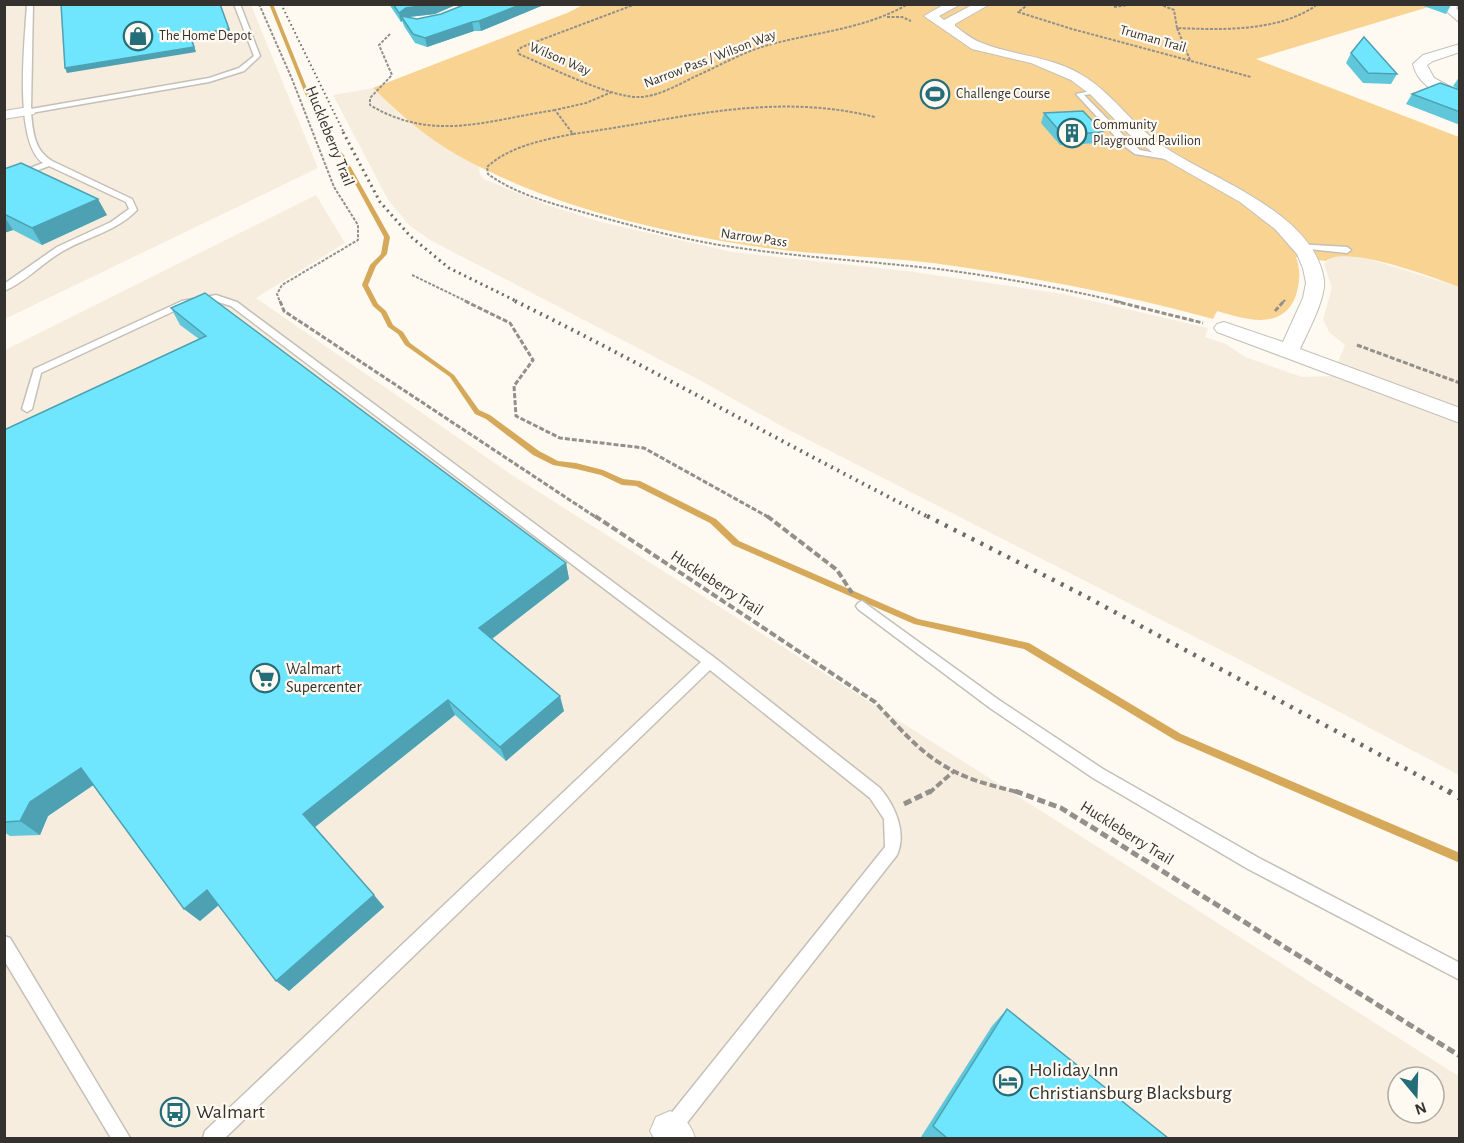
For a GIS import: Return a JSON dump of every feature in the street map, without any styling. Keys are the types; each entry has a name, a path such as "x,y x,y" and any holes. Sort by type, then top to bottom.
{"street":[{"path":"955,4 930,16 977,46 1035,60 1076,77 1096,92 1134,131 1169,158 1246,199 1281,225 1299,246 1312,268 1315,283 1312,298 1291,346"},
{"path":"949,26 954,19 984,4"},
{"path":"1453,4 1450,9 1460,19"},
{"path":"1460,48 1428,58 1420,64 1420,70 1434,85 1460,97"},
{"path":"4,115 29,111"},
{"path":"1291,346 1460,401"},
{"path":"1291,346 1460,416"}],"lane":[{"path":"4,288 17,282 51,254 121,221 133,210 129,201 49,163 39,155 33,143 29,111 30,4"},
{"path":"29,111 209,80 234,73 250,65 257,56 237,4"},
{"path":"4,181 49,163"},
{"path":"1299,246 1347,250"},
{"path":"27,409 37,371 185,303 216,298 234,304 710,663 875,793 890,810 894,828 892,850 670,1136"},
{"path":"861,606 981,696 1131,794 1297,888 1460,972"},
{"path":"212,1138 710,663"},
{"path":"4,944 121,1138"}],"path":[{"name":"Huckleberry Trail","path":"259,4 292,79 334,187 358,225 359,234 358,240 282,285 277,294 284,311 875,702 932,758 953,772 1040,798 1061,808 1460,1056"},
{"name":"Wilson Way","path":"612,92 559,72 519,54 518,50 636,4"},
{"path":"902,17 897,12 908,4"},
{"name":"Truman Trail","path":"1029,4 1018,12 1072,29 1190,60"},
{"path":"1114,7 1135,4"},
{"path":"1159,4 1174,10 1177,28"},
{"name":"Truman Trail","path":"1190,60 1177,28 1224,28 1275,21 1304,14 1318,4"},
{"name":"Narrow Pass / Wilson Way","path":"612,92 630,97 648,96 762,47 816,33 836,31 897,12"},
{"path":"390,34 379,45 392,75 370,98 370,105 379,112 404,122 440,126 485,122 528,112 555,110 586,103 612,92"},
{"path":"1190,60 1251,77"},
{"path":"555,110 573,134 639,125 707,111 758,106 818,107 875,117"},
{"name":"Narrow Pass","path":"573,134 527,145 508,153 492,161 487,167 488,174 494,179 542,199 601,218 668,234 745,248 915,266 1001,278 1095,296 1211,324"},
{"path":"412,275 510,323 533,360 514,386 516,416 560,438 644,448 774,521 837,570 861,606"},
{"path":"1275,311 1286,299"},
{"path":"1357,345 1460,383"},
{"path":"890,810 928,794 953,772"}],"shaded area":[{"path":"5,5 251,5 318,168 5,319"},
{"path":"583,5 1435,5 1256,59 1459,137 1459,287 1371,259 1337,257 1326,261 1296,257 1299,272 1297,293 1289,308 1281,315 1261,320 1217,311 1213,319 1074,286 1004,274 933,263 797,251 716,240 608,215 537,192 503,178 456,155 431,138 373,88"},
{"path":"373,88 400,115 433,139 479,166 480,175 484,179 544,204 601,222 732,252 907,271 1063,294 1208,328 1205,337 1226,344 1245,357 1302,377 1332,376 1345,345 1329,332 1323,319 1332,288 1324,264 1331,257 1349,255 1372,260 1459,287 1459,775 1248,664 785,428 703,382 430,240 410,226 388,200 333,95"},
{"path":"316,195 345,243 256,298 509,473 1441,1065 1386,1065 1386,1125 1446,1125 1446,1068 1460,1077 1459,1138 5,1138 5,350"}],"building":[{"name":"The Home Depot","path":"61,4 220,4 229,29 190,35 194,47 65,68"},
{"path":"393,4 434,4 406,8 399,13"},
{"path":"466,4 522,4 479,21 425,38 413,34 401,16 417,19 441,14"},
{"path":"1364,37 1397,74 1368,73 1351,53"},
{"path":"1440,83 1460,90 1460,112 1412,94"},
{"path":"1083,111 1103,132 1063,135 1044,113"},
{"path":"21,163 98,199 32,228 4,214 4,169"},
{"name":"Walmart Supercenter","path":"205,293 566,563 479,628 560,696 500,747 448,700 303,814 374,895 276,981 207,890 184,909 81,768 30,802 20,821 4,822 4,430 206,336 171,308"},
{"name":"Holiday Inn Christiansburg Blacksburg","path":"1007,1009 1168,1138 947,1138 933,1126"}],"waterway":[{"path":"271,4 308,96 323,119 332,146 342,155 387,237 384,254 373,265 365,285 375,305 384,312 390,326 401,333 407,344 452,376 477,412 488,417 536,453 556,463 603,473 622,482 637,483 713,521 736,543 917,622 1026,646 1178,737 1460,858"}],"railway":[{"path":"281,4 344,133"},
{"path":"343,132 380,202 410,236 449,268 518,302"},
{"path":"515,301 930,518"},
{"path":"927,516 1083,595 1451,793"},
{"path":"1448,791 1460,798"}],"place":[{"name":"The Home Depot","path":"138,36"},
{"name":"Challenge Course","path":"935,94"},
{"name":"Community Playground Pavilion","path":"1072,133"},
{"name":"Walmart Supercenter","path":"265,678"},
{"name":"Holiday Inn Christiansburg Blacksburg","path":"1008,1081"},
{"name":"Walmart","path":"175,1112"}]}
